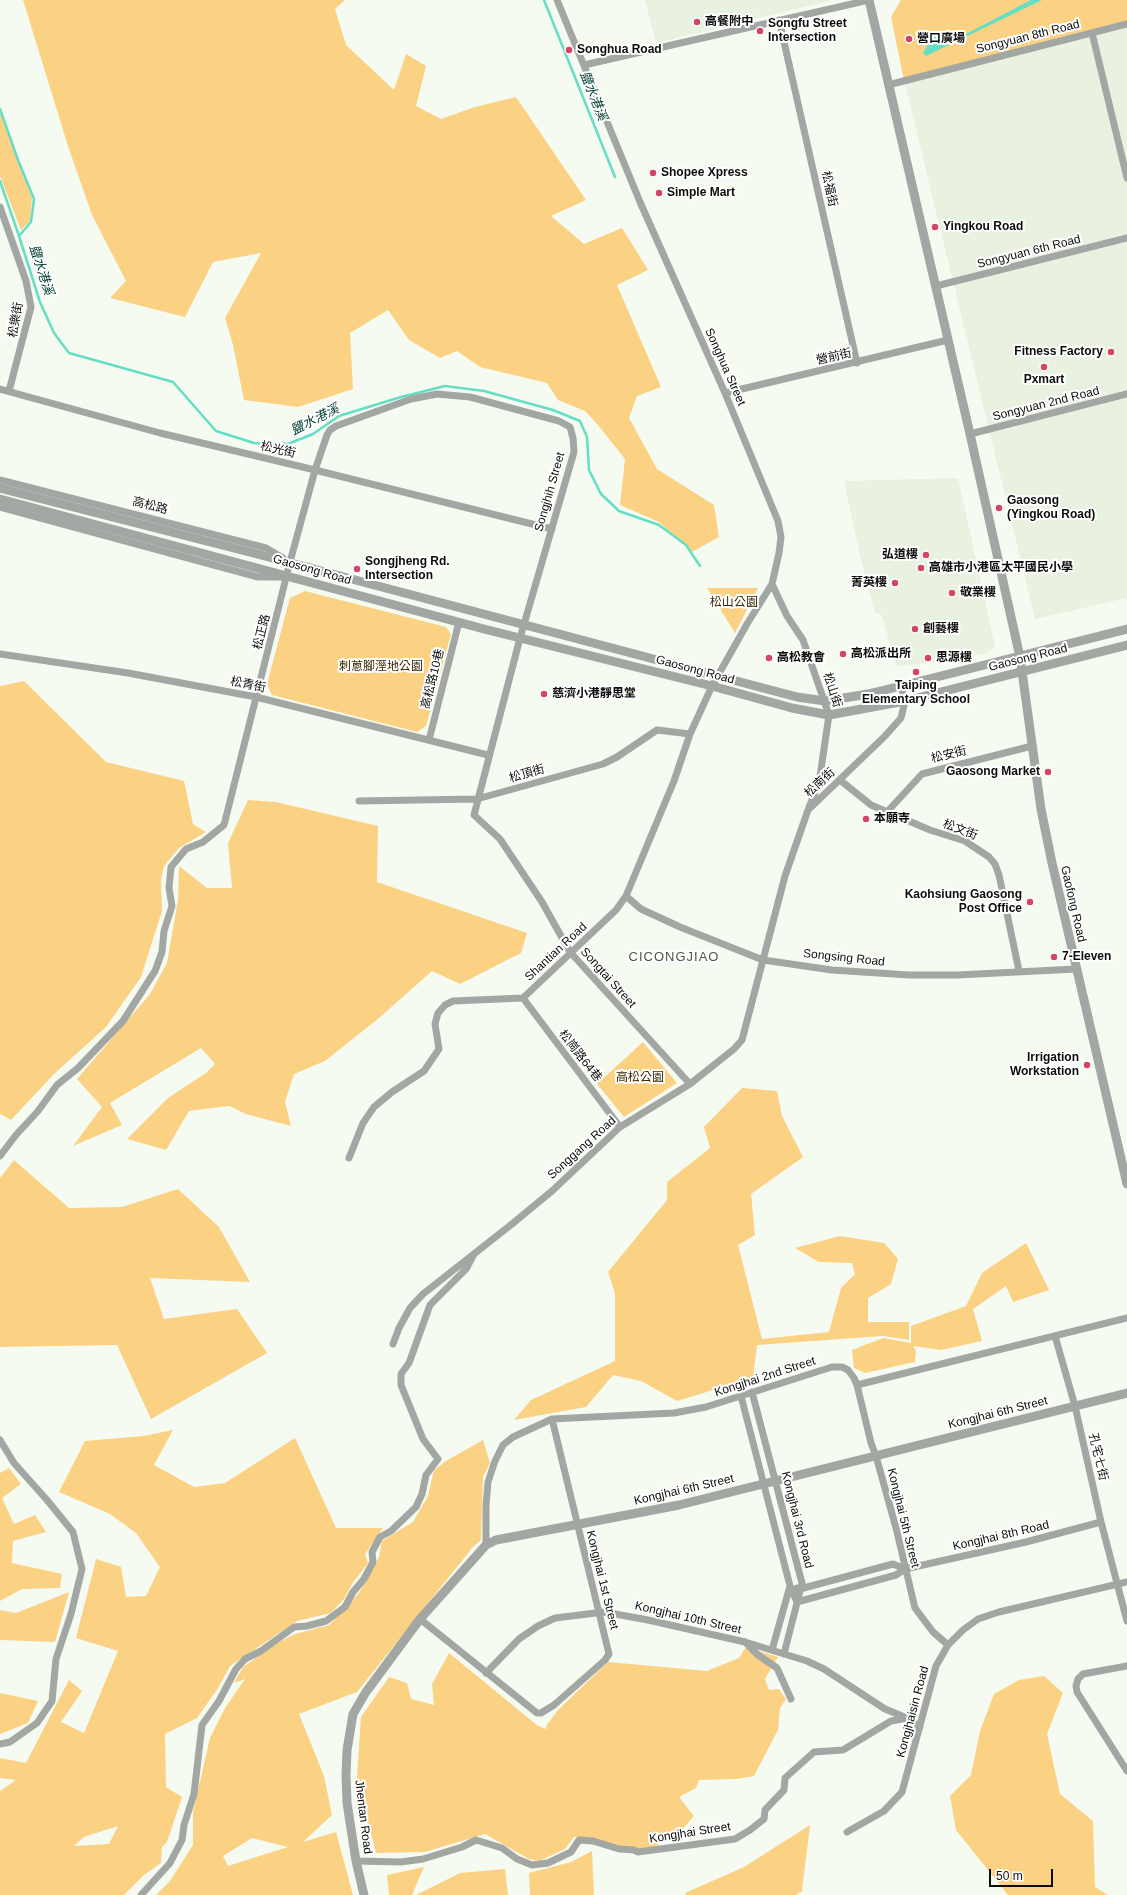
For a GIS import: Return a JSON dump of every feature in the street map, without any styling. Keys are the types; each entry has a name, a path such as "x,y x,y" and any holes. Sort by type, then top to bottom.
{"street":[{"path":"557,0 584,66 869,0 936,286 1020,657"},
{"name":"松福街","path":"779,20 857,363"},
{"name":"Songyuan 8th Road","path":"888,85 1127,24"},
{"path":"1092,33 1127,178"},
{"name":"Songhua Street","path":"584,66 640,202 725,393 778,521 780,537 772,584 717,675"},
{"name":"松樂街","path":"0,207 26,281 31,307 10,391"},
{"name":"Songyuan 6th Road","path":"936,286 1127,238"},
{"name":"營前街","path":"725,393 857,363 948,340"},
{"name":"松光街","path":"0,389 160,433 552,529"},
{"name":"Songjhih Street","path":"315,470 327,435 330,430 336,426 411,399 437,394 470,397 559,421 570,427 573,438 574,452 520,638 477,799"},
{"name":"Songyuan 2nd Road","path":"970,434 1127,394"},
{"name":"松正路","path":"0,1156 16,1135 38,1111 57,1085 78,1068 123,1021 156,971 162,952 164,931 172,906 169,888 171,867 186,850 203,842 224,825 290,562 315,470"},
{"name":"高松路","path":"0,480 266,548 290,562"},
{"name":"高松路","path":"0,488 261,555"},
{"name":"Gaosong Road","path":"0,499 259,567 287,577 520,638 712,686 792,708 829,715 905,701 1127,645"},
{"path":"0,508 258,577 287,577"},
{"name":"Gaosong Road","path":"261,555 797,697 825,701 901,686 1127,629"},
{"name":"松山街","path":"772,584 787,616 803,640 829,715 819,783 808,810"},
{"name":"高松路10巷","path":"429,740 459,622"},
{"name":"松青街","path":"0,654 128,673 256,697 488,755"},
{"name":"Gaofong Road","path":"1020,657 1043,817 1076,969 1127,1184"},
{"name":"Shantian Road","path":"349,1158 363,1123 374,1107 392,1092 424,1071 439,1049 435,1024 438,1013 445,1005 460,1000 523,998 616,910 626,896 674,781 690,734 717,675"},
{"path":"901,686 905,701"},
{"name":"松南街","path":"763,960 785,876 808,810 901,718 905,701"},
{"name":"松頂街","path":"359,800 477,799 606,763 657,730 690,734"},
{"name":"松安街","path":"886,813 922,774 1032,746"},
{"name":"松文街","path":"840,780 862,799 886,813 965,841 979,849 995,864 999,875 1019,971"},
{"name":"Songtai Street","path":"477,799 474,815 500,839 542,902 570,952 690,1084"},
{"name":"Songsing Road","path":"626,896 641,909 680,927 763,960 832,970 909,975 958,975 1076,969"},
{"name":"Songgang Road","path":"393,1344 399,1328 410,1308 423,1294 552,1191 620,1127 690,1084 734,1050 742,1040 763,960"},
{"name":"松崗路64巷","path":"523,998 620,1127"},
{"path":"141,1895 177,1853 182,1840 184,1826 194,1794 202,1725 219,1701 236,1669 245,1659 261,1651 294,1627 307,1626 326,1621 345,1607 353,1592 364,1579 373,1562 372,1552 380,1537 391,1531 416,1507 422,1494 426,1475 438,1459 423,1439 401,1385 401,1374 409,1363 430,1305 466,1269 476,1252"},
{"path":"857,1385 1127,1318"},
{"name":"孔宅七街","path":"1055,1336 1075,1406 1101,1522 1127,1621"},
{"name":"Kongjhai 2nd Street","path":"486,1545 486,1506 488,1482 495,1461 503,1445 512,1437 552,1419 674,1413 706,1407 832,1367 842,1367 848,1370 857,1385"},
{"name":"Kongjhai 5th Street","path":"857,1385 871,1443 896,1528 915,1608 933,1632 948,1645"},
{"name":"Kongjhai 3rd Road","path":"752,1392 802,1583 784,1654"},
{"name":"Kongjhai 6th Street","path":"420,1619 486,1545 496,1540 680,1505 1127,1393"},
{"name":"Kongjhai 3rd Road","path":"741,1396 790,1586"},
{"name":"Kongjhai 1st Street","path":"486,1673 537,1713 541,1713 554,1705 605,1660 609,1654 552,1419"},
{"path":"0,1440 14,1463 73,1532 82,1569 71,1614 56,1659 52,1701 37,1722 10,1742 0,1744"},
{"name":"Kongjhai 8th Road","path":"797,1602 896,1575 905,1569 1026,1542 1101,1522"},
{"name":"Kongjhai 8th Road","path":"800,1589 893,1564 905,1569"},
{"name":"Kongjhaisin Road","path":"847,1832 884,1810 902,1792 936,1666 948,1645 963,1630 978,1619 999,1612 1127,1582"},
{"path":"790,1586 800,1589"},
{"path":"790,1586 797,1602"},
{"path":"772,1650 790,1586"},
{"name":"Kongjhai 10th Street","path":"486,1673 519,1639 538,1626 555,1618 600,1612 648,1620 745,1642 807,1661 824,1669 885,1710 908,1718"},
{"path":"420,1619 486,1673"},
{"name":"Jhentan Road","path":"364,1895 356,1861 347,1803 346,1775 349,1732 353,1714 366,1692 420,1619"},
{"path":"745,1642 758,1655 776,1668 791,1699"},
{"path":"1127,1666 1083,1674 1078,1679 1076,1686 1077,1692 1127,1771"},
{"path":"908,1718 920,1727"},
{"name":"Kongjhai Street","path":"356,1861 401,1862 423,1859 462,1847 476,1840 502,1848 517,1859 532,1865 548,1863 571,1852 579,1840 593,1841 619,1849 634,1850 638,1852 735,1839 764,1819 765,1810 784,1790 785,1778 814,1752 843,1750 891,1721 908,1718"}],"shaded area":[{"name":"高餐附中","path":"645,0 833,0 656,43"},
{"path":"1031,0 1042,0 926,56 923,53 933,36 964,35"},
{"path":"1127,21 1127,598 1035,619 904,80"},
{"name":"高雄市小港區太平國民小學","path":"958,478 995,646 987,653 951,660 896,666 882,615 875,613 860,556 844,481"}],"green space":[{"path":"23,0 345,0 335,9 346,45 394,90 406,54 426,66 416,106 441,119 475,107 516,97 586,200 551,216 584,244 622,228 648,270 617,285 661,387 637,396 629,418 657,469 714,505 719,537 692,552 659,522 620,505 625,459 585,411 558,400 547,383 480,367 457,351 440,358 409,340 388,310 350,333 353,389 298,407 244,400 233,345 225,318 261,253 213,262 185,317 110,298 126,281 92,215 68,146"},
{"path":"901,0 1127,0 1127,21 904,80 891,17"},
{"path":"0,108 32,198 30,221 21,230 0,176"},
{"name":"松山公園","path":"707,588 758,588 735,633"},
{"name":"刺蔥腳溼地公園","path":"305,591 446,627 451,634 426,726 417,732 272,695 267,684 290,598"},
{"path":"24,681 106,762 184,781 193,824 206,832 179,848 164,866 161,880 162,911 141,977 106,1027 54,1074 11,1120 0,1114 0,686"},
{"path":"248,800 276,802 378,826 377,882 527,933 521,953 460,984 432,971 379,1018 325,1061 294,1074 285,1102 291,1126 246,1114 229,1106 189,1111 166,1150 127,1139 168,1098 206,1073 215,1064 201,1048 110,1103 122,1125 73,1146 102,1107 77,1079 150,994 167,963 178,900 179,866 207,888 232,888 228,843"},
{"name":"高松公園","path":"643,1042 677,1083 624,1117 597,1084"},
{"path":"742,1088 777,1091 782,1116 803,1157 751,1194 755,1235 738,1245 762,1339 829,1332 841,1288 855,1274 852,1263 819,1262 795,1248 840,1236 884,1243 898,1259 891,1284 868,1298 868,1322 909,1322 909,1340 883,1336 757,1345 753,1378 677,1401 641,1381 613,1375 586,1407 514,1420 531,1400 615,1361 615,1293 608,1272 667,1200 667,1182 710,1148 704,1127"},
{"path":"14,1160 69,1208 122,1207 178,1189 219,1227 250,1282 150,1278 164,1319 237,1309 267,1353 151,1419 117,1345 0,1347 0,1178"},
{"path":"1026,1243 1049,1290 1013,1302 1006,1286 973,1309 982,1341 941,1350 913,1346 916,1351 915,1362 865,1373 854,1368 852,1350 883,1338 911,1343 911,1326 966,1306 982,1273"},
{"path":"173,1430 154,1465 194,1487 225,1483 295,1438 336,1528 383,1528 365,1554 368,1563 352,1584 344,1599 331,1613 297,1621 230,1666 218,1688 197,1718 165,1734 166,1787 182,1797 167,1842 162,1847 161,1863 144,1875 124,1895 0,1895 0,1791 16,1780 0,1778 0,1758 26,1763 69,1680 82,1691 61,1722 84,1733 118,1651 76,1638 96,1559 121,1567 126,1597 146,1596 160,1567 136,1533 110,1514 59,1492 85,1441 144,1436","holes":["118,1826 109,1844 74,1846 84,1837"]},
{"path":"483,1440 490,1463 483,1477 481,1540 473,1547 357,1692 299,1714 324,1776 332,1815 303,1842 336,1832 353,1895 156,1895 170,1881 193,1845 193,1812 210,1738 225,1708 245,1679 234,1683 243,1667 279,1642 295,1634 329,1625 359,1593 379,1557 382,1541 413,1522 428,1496 434,1470 446,1461","holes":["252,1838 288,1847 228,1866 223,1856"]},
{"path":"9,1468 21,1484 2,1498 14,1524 35,1515 46,1532 13,1541 12,1563 62,1574 60,1588 22,1589 0,1601 0,1473"},
{"path":"69,1592 55,1642 0,1640 0,1610 16,1613"},
{"path":"746,1647 778,1657 765,1679 769,1690 779,1689 786,1699 780,1708 778,1730 754,1776 736,1779 699,1780 696,1788 679,1797 694,1816 674,1839 660,1842 656,1847 631,1851 585,1838 574,1837 565,1849 539,1861 529,1859 485,1834 425,1852 376,1853 357,1777 361,1717 389,1677 407,1683 411,1699 434,1705 432,1684 449,1653 538,1726 547,1729 546,1726 558,1710 608,1662 707,1671 739,1658"},
{"path":"1044,1676 1063,1693 1047,1734 1060,1794 1093,1821 1095,1887 1108,1895 1008,1895 956,1830 950,1796 971,1775 980,1731 994,1694 1019,1680"},
{"path":"0,1693 38,1701 28,1723 0,1734"},
{"path":"810,1825 802,1891 796,1895 686,1895 685,1893 744,1867"},
{"path":"592,1851 594,1895 530,1895 529,1873 571,1862"},
{"path":"424,1867 412,1895 389,1895 387,1875"},
{"path":"505,1869 508,1895 416,1895 460,1873"}],"waterway":[{"name":"鹽水港溪","path":"544,0 615,177"},
{"name":"鹽水港溪","path":"0,109 34,199 31,222 19,236 40,302 54,333 69,353 173,382 216,431 254,443 288,444 313,434 339,416 401,397 445,386 484,391 553,410 580,421 587,437 589,470 601,494 619,511 659,525 686,545 700,566"},
{"path":"0,181 19,236"}],"place":[{"name":"高餐附中","path":"697,22"},
{"name":"Songfu Street Intersection","path":"760,31"},
{"name":"營口廣場","path":"909,39"},
{"name":"Songhua Road","path":"569,50"},
{"name":"Shopee Xpress","path":"653,173"},
{"name":"Simple Mart","path":"659,193"},
{"name":"Yingkou Road","path":"935,227"},
{"name":"Fitness Factory","path":"1111,352"},
{"name":"Pxmart","path":"1044,367"},
{"name":"Gaosong (Yingkou Road)","path":"999,508"},
{"name":"弘道樓","path":"926,555"},
{"name":"高雄市小港區太平國民小學","path":"921,568"},
{"name":"Songjheng Rd. Intersection","path":"357,569"},
{"name":"菁英樓","path":"895,583"},
{"name":"敬業樓","path":"952,593"},
{"name":"創藝樓","path":"915,629"},
{"name":"高松派出所","path":"843,654"},
{"name":"高松教會","path":"769,658"},
{"name":"思源樓","path":"928,658"},
{"name":"Taiping Elementary School","path":"916,672"},
{"name":"慈濟小港靜思堂","path":"544,694"},
{"name":"Gaosong Market","path":"1048,772"},
{"name":"本願寺","path":"866,819"},
{"name":"Kaohsiung Gaosong Post Office","path":"1030,902"},
{"name":"7-Eleven","path":"1054,957"},
{"name":"Irrigation Workstation","path":"1087,1065"}],"district":[{"name":"CICONGJIAO","path":"674,957"}]}
